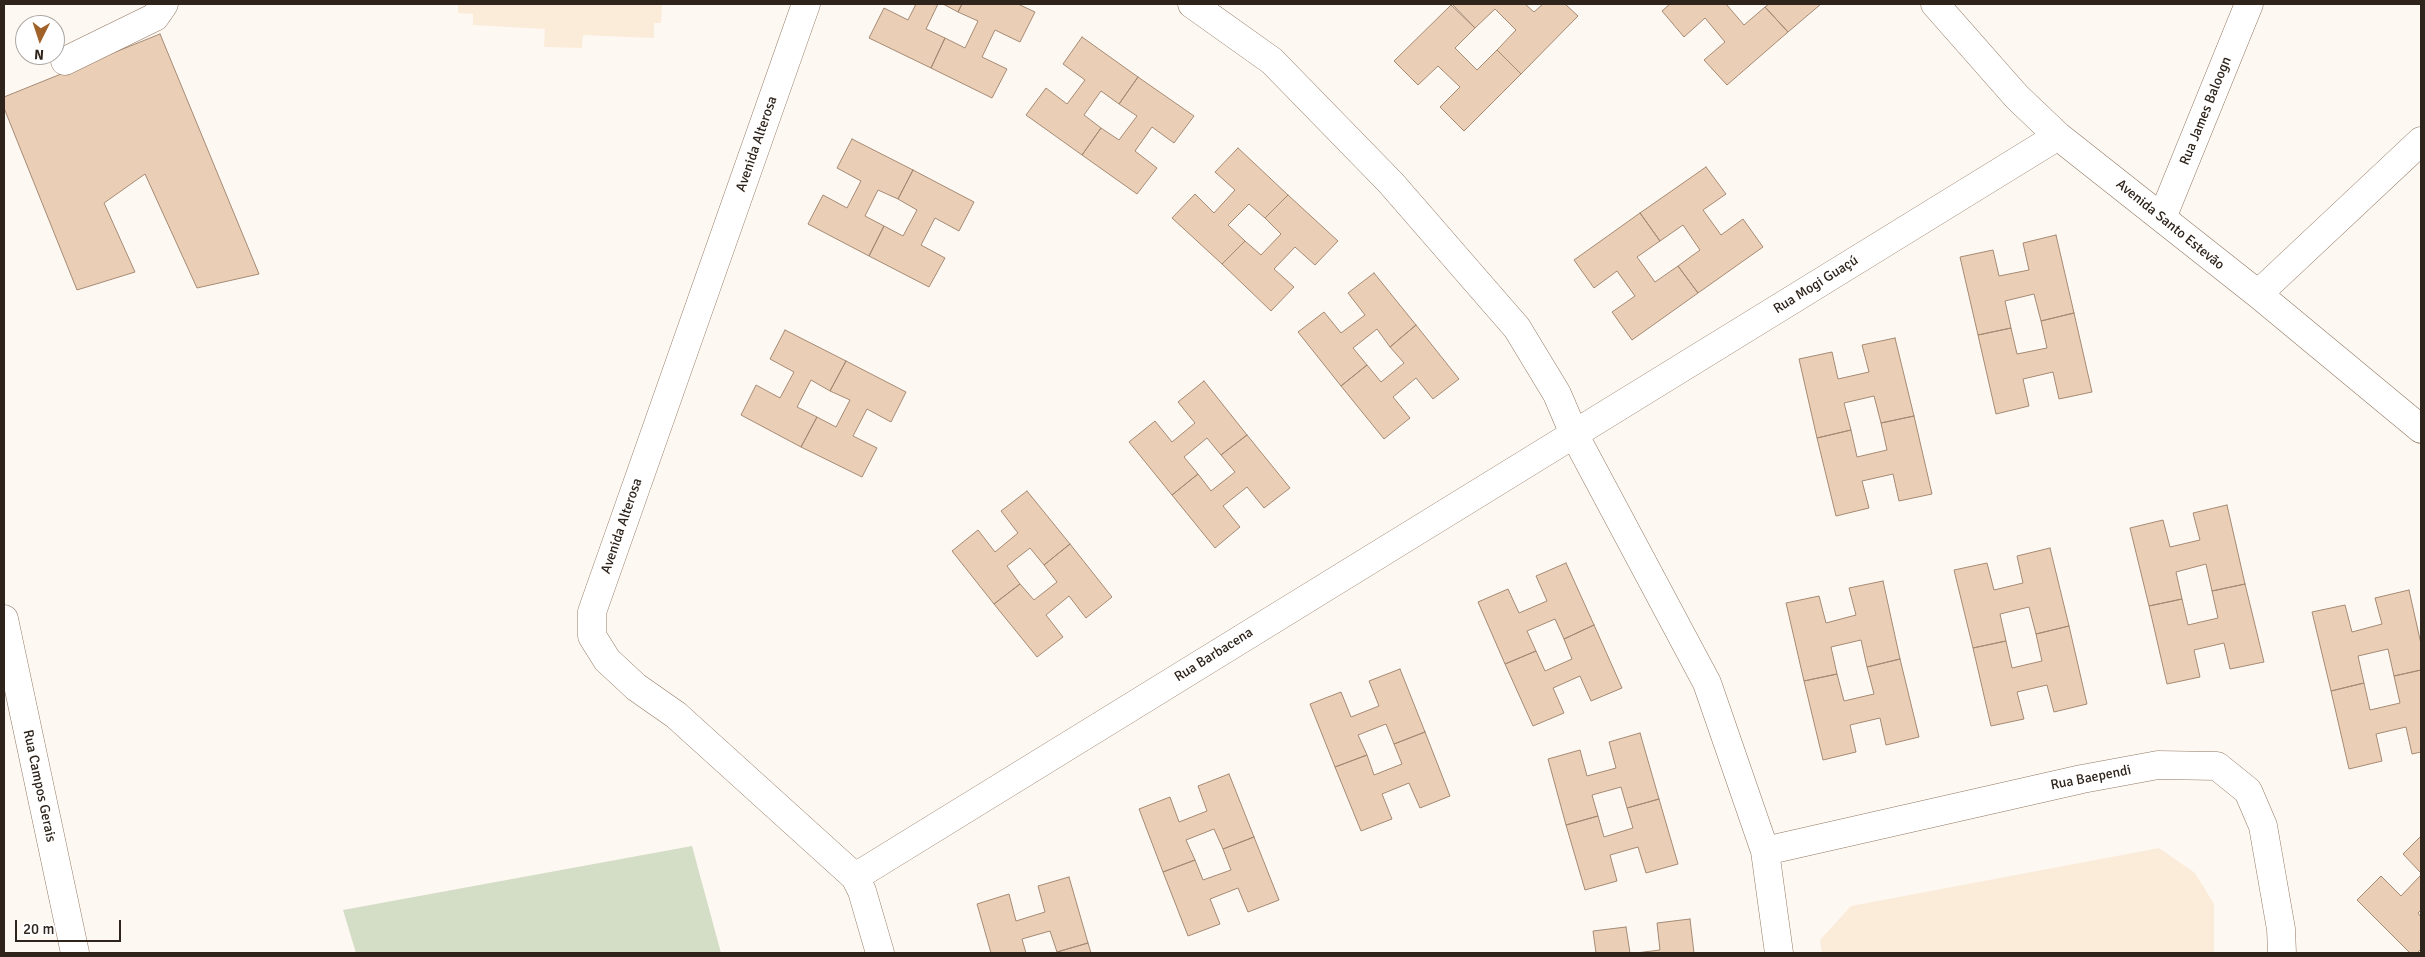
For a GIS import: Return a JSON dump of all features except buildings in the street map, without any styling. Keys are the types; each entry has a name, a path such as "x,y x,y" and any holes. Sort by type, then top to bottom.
{"street":[{"path":"65,61 155,17 164,4"},
{"name":"Avenida Alterosa","path":"806,4 592,612 592,636 607,660 676,715 855,877 862,891 880,953"},
{"path":"1192,4 1272,61 1391,183 1517,328 1557,394 1574,434 1706,684 1764,851 1779,953"},
{"name":"Avenida Santo Estevão","path":"1935,4 2017,97 2058,136 2258,294 2421,429"},
{"name":"Rua James Baloogn","path":"2162,218 2249,4"},
{"name":"Rua Mogi Guaçú","path":"1574,434 2058,136"},
{"path":"2258,294 2421,141"},
{"name":"Rua Barbacena","path":"855,877 1574,434"},
{"name":"Rua Campos Gerais","path":"4,619 75,953"},
{"name":"Rua Baependi","path":"1764,851 2082,779 2158,765 2217,766 2248,791 2263,826 2281,929 2282,953"}],"shaded area":[{"path":"458,4 662,4 661,23 654,23 654,38 583,35 582,48 544,47 545,29 473,25 473,14 458,13"},
{"path":"2159,848 2195,873 2214,904 2214,953 1822,953 1820,940 1851,906"}],"green space":[{"path":"692,846 721,953 356,953 343,910"}]}
